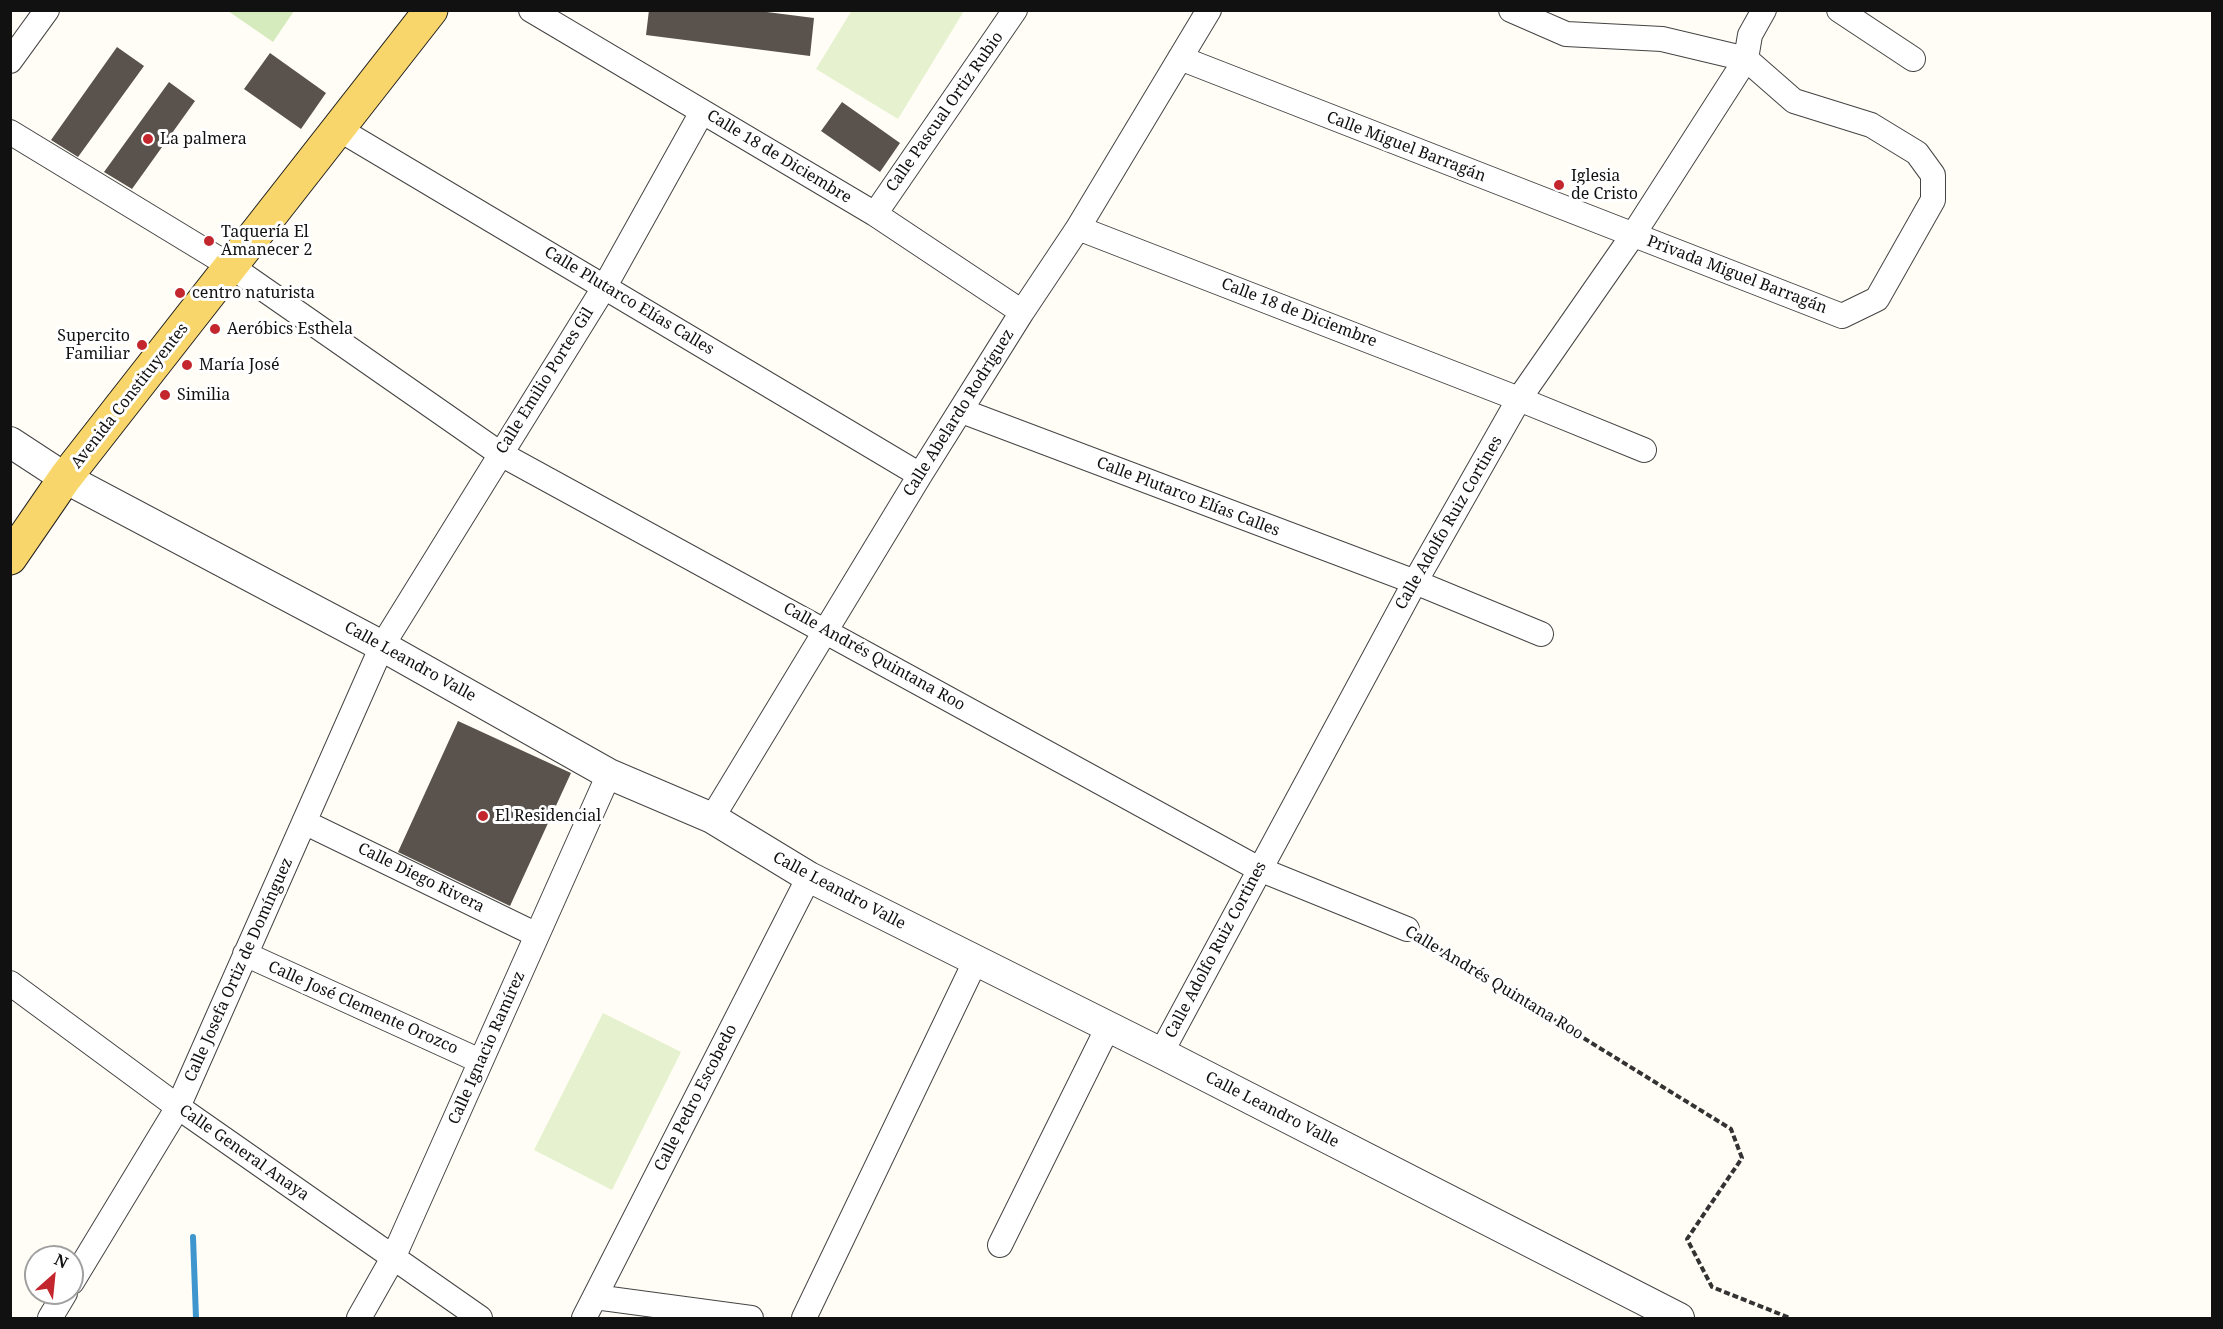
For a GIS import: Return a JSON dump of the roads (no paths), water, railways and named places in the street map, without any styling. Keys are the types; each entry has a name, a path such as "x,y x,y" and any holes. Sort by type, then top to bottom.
{"main road":[{"name":"Avenida Constituyentes","path":"10,558 65,478 431,10"}],"street":[{"path":"10,61 47,10"},
{"name":"Calle 18 de Diciembre","path":"531,10 875,214 1022,312"},
{"name":"Calle Pascual Ortiz Rubio","path":"875,214 1015,10"},
{"name":"Calle Abelardo Rodríguez","path":"712,818 920,475 1022,312 1078,228 1209,10"},
{"path":"1511,10 1566,34 1662,39 1746,59"},
{"name":"Calle Adolfo Ruiz Cortines","path":"1161,1053 1415,582 1519,399 1633,235 1746,59 1750,35 1764,10"},
{"path":"1839,10 1913,59"},
{"name":"Calle Miguel Barragán","path":"1180,58 1633,235"},
{"name":"Privada Miguel Barragán","path":"1633,235 1842,316 1877,299 1934,200 1933,175 1917,153 1871,125 1794,101 1746,59"},
{"name":"Calle Emilio Portes Gil","path":"382,646 499,453 605,286 702,112"},
{"name":"Calle Plutarco Elías Calles","path":"337,128 920,475"},
{"name":"Calle Andrés Quintana Roo","path":"10,132 232,267 499,453 1259,869 1407,929"},
{"name":"Calle 18 de Diciembre","path":"1078,228 1519,399 1644,450"},
{"name":"Calle Plutarco Elías Calles","path":"962,411 1415,582 1541,634"},
{"name":"Calle Leandro Valle","path":"10,442 65,478 382,646 609,774 712,818 809,878 1161,1053 1679,1318"},
{"name":"Calle Josefa Ortiz de Domínguez","path":"84,1262 178,1107 382,646"},
{"name":"Calle Ignacio Ramírez","path":"359,1318 393,1258 609,774"},
{"name":"Calle Diego Rivera","path":"304,822 537,935"},
{"name":"Calle Pedro Escobedo","path":"584,1318 809,878"},
{"name":"Calle José Clemente Orozco","path":"245,954 480,1061"},
{"path":"804,1318 975,962"},
{"name":"Calle General Anaya","path":"10,983 178,1107 480,1318"},
{"path":"1000,1245 1108,1027"},
{"path":"595,1297 751,1318"},
{"path":"50,1318 58,1305"}],"waterway":[{"path":"193,1237 196,1318"}],"place":[{"name":"La palmera","path":"148,139"},
{"name":"Iglesia de Cristo","path":"1559,185"},
{"name":"Taquería El Amanecer 2","path":"209,241"},
{"name":"centro naturista","path":"180,293"},
{"name":"Aeróbics Esthela","path":"215,329"},
{"name":"Supercito Familiar","path":"142,345"},
{"name":"María José","path":"187,365"},
{"name":"Similia","path":"165,395"},
{"name":"El Residencial","path":"483,816"}]}
